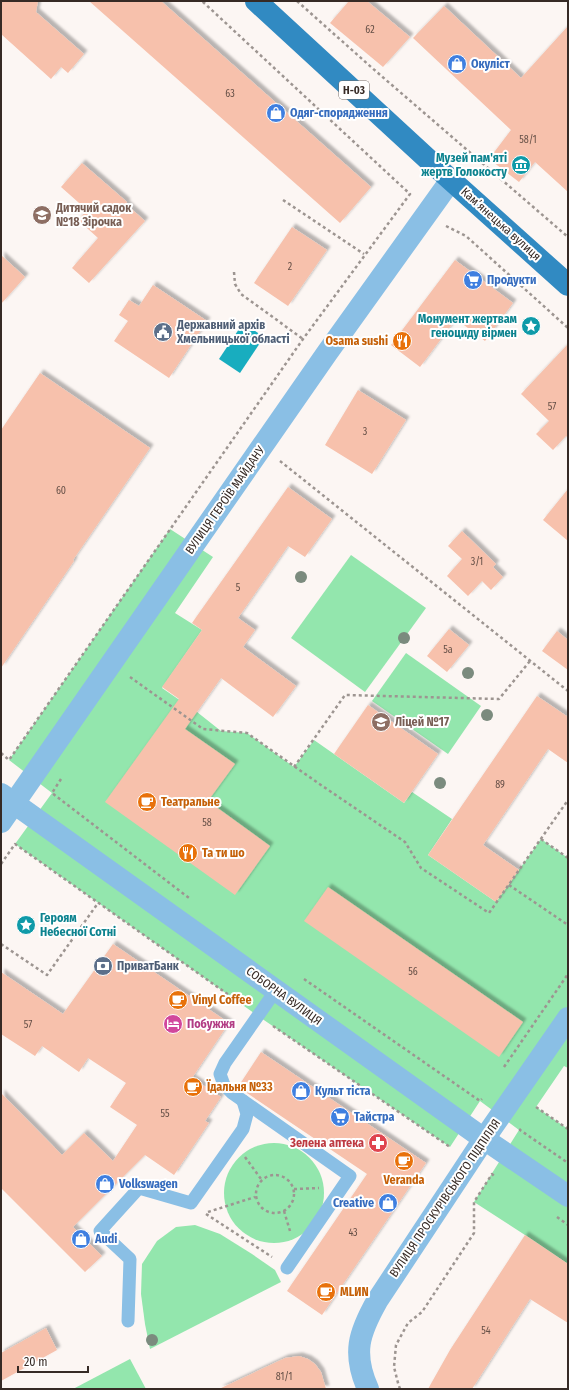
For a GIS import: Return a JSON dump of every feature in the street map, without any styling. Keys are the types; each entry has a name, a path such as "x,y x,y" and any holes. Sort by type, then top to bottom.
{"main road":[{"name":"Камʼянецька вулиця","path":"256,1 568,285"}],"street":[{"name":"ВУЛИЦЯ ГЕРОЇВ МАЙДАНУ","path":"1,822 8,798 451,180"},
{"name":"СОБОРНА ВУЛИЦЯ","path":"8,798 484,1139 568,1196"},
{"name":"ВУЛИЦЯ ПРОСКУРІВСЬКОГО ПІДПІЛЛЯ","path":"368,1389 360,1368 359,1356 360,1343 365,1322 377,1301 484,1139 568,1018"}],"lane":[{"path":"276,990 225,1063 220,1074 224,1086 350,1176 287,1268"},
{"path":"128,1321 130,1259 100,1231 138,1188 191,1203 243,1129 247,1114 243,1101"}],"path":[{"path":"1,753 9,760 303,339 364,254 410,194 202,1"},
{"path":"297,1 568,237"},
{"path":"283,200 364,254"},
{"path":"445,225 466,236 568,328"},
{"path":"234,272 235,284 241,294 303,339"},
{"path":"280,461 568,691"},
{"path":"294,767 345,695 499,699 530,661"},
{"path":"130,677 203,729 247,733 294,767 405,842 421,868 489,913 568,800"},
{"path":"52,793 189,898"},
{"path":"540,839 568,858"},
{"path":"1,864 15,844 258,1016 450,1147"},
{"path":"509,885 568,925"},
{"path":"1,944 47,975 98,903"},
{"path":"502,1070 568,974"},
{"path":"302,978 480,1101 484,1095"},
{"path":"536,1107 568,1129"},
{"path":"520,1130 568,1163"},
{"path":"234,1142 261,1179"},
{"path":"274,1174 286,1178 294,1189 294,1195 289,1207 278,1213 272,1213 261,1208 255,1197 255,1190 261,1179 267,1175 274,1174"},
{"path":"400,1389 394,1367 396,1345 408,1323 422,1312 474,1233 474,1202 492,1174"},
{"path":"206,1213 255,1197"},
{"path":"191,1203 287,1268"}],"green space":[{"path":"170,529 213,557 175,613 202,630 162,688 197,712 221,731 247,733 294,767 314,740 404,803 412,792 452,819 428,855 496,902 541,839 568,858 568,1068 564,1066 536,1107 568,1129 568,1264 474,1202 519,1130 480,1101 450,1147 258,1016 15,844 52,793 9,760"},
{"path":"351,555 426,608 365,692 291,638"},
{"path":"406,653 481,706 448,754 372,701"},
{"path":"274,1143 293,1147 309,1158 320,1174 324,1193 320,1212 309,1228 293,1239 274,1243 255,1239 239,1228 228,1212 224,1193 228,1174 239,1158 255,1147"},
{"path":"195,1225 220,1234 252,1254 275,1270 281,1282 150,1349 141,1294 142,1264 157,1241 176,1227"},
{"path":"130,1359 146,1389 73,1389"}],"water":[{"path":"243,323 264,337 240,373 219,359"}],"building":[{"path":"1,1 38,1 36,12 84,54 68,73 61,67 51,79 1,34"},
{"path":"89,1 161,1 371,187 340,223"},
{"path":"349,1 367,1 410,37 383,67 330,23"},
{"path":"444,6 521,78 568,26 568,192 535,162 519,182 489,159 511,130 413,38"},
{"path":"82,163 127,202 126,204 145,221 89,283 72,268 98,238 78,220 87,210 61,187"},
{"path":"292,227 327,250 288,306 254,283"},
{"path":"1,255 25,277 1,304"},
{"path":"455,260 513,303 485,341 456,319 420,367 391,345"},
{"path":"153,285 207,321 169,378 114,341 128,321 119,315 129,300 139,306"},
{"path":"568,344 568,438 566,436 553,450 536,434 549,421 521,394"},
{"path":"40,373 150,448 1,668 1,430"},
{"path":"358,390 406,420 372,474 325,445"},
{"path":"288,487 332,519 305,557 288,546 238,618 255,630 243,647 296,686 273,717 221,678 185,729 235,764 208,801 270,846 235,895 105,802 179,699 162,687 202,630 192,623"},
{"path":"568,489 568,541 543,520"},
{"path":"462,531 496,564 493,567 503,577 491,590 482,581 468,596 447,576 462,559 448,546"},
{"path":"449,629 469,645 447,672 427,656"},
{"path":"557,631 568,640 568,670 542,651"},
{"path":"537,696 568,717 568,763 548,749 483,845 519,870 496,902 428,855"},
{"path":"368,705 438,754 404,803 334,754"},
{"path":"328,887 523,1022 499,1057 304,921"},
{"path":"113,944 229,1023 192,1078 221,1097 205,1121 209,1123 174,1175 145,1155 73,1227 102,1256 85,1272 1,1188 1,1093 62,1155 84,1133 113,1161 137,1125 110,1107 126,1083 88,1058 79,1072 42,1046 35,1056 1,1034 1,972 63,1014"},
{"path":"261,1052 426,1163 322,1315 287,1291 367,1174 238,1087"},
{"path":"525,1235 568,1264 568,1323 530,1299 472,1389 428,1389 450,1350"},
{"path":"46,1328 57,1350 1,1381 1,1353"},
{"path":"299,1356 308,1359 315,1364 321,1372 326,1389 219,1389 285,1358"}],"place":[{"name":"Окуліст","path":"457,64"},
{"name":"Одяг-спорядження","path":"276,113"},
{"name":"Музей пам'яті жертв Голокосту","path":"521,165"},
{"name":"Дитячий садок №18 Зірочка","path":"42,215"},
{"name":"Продукти","path":"473,280"},
{"name":"Монумент жертвам геноциду вірмен","path":"531,326"},
{"name":"Державний архів Хмельницької області","path":"163,332"},
{"name":"Osama sushi","path":"402,341"},
{"name":"Ліцей №17","path":"381,722"},
{"name":"Театральне","path":"147,802"},
{"name":"Та ти шо","path":"188,853"},
{"name":"Героям Небесної Сотні","path":"26,925"},
{"name":"ПриватБанк","path":"103,966"},
{"name":"Vinyl Coffee","path":"178,1000"},
{"name":"Побужжя","path":"173,1024"},
{"name":"Їдальня №33","path":"193,1087"},
{"name":"Культ тіста","path":"301,1091"},
{"name":"Тайстра","path":"340,1117"},
{"name":"Зелена аптека","path":"378,1143"},
{"name":"Veranda","path":"404,1161"},
{"name":"Volkswagen","path":"105,1184"},
{"name":"Creative","path":"388,1203"},
{"name":"Audi","path":"81,1239"},
{"name":"MLИN","path":"326,1292"}]}
